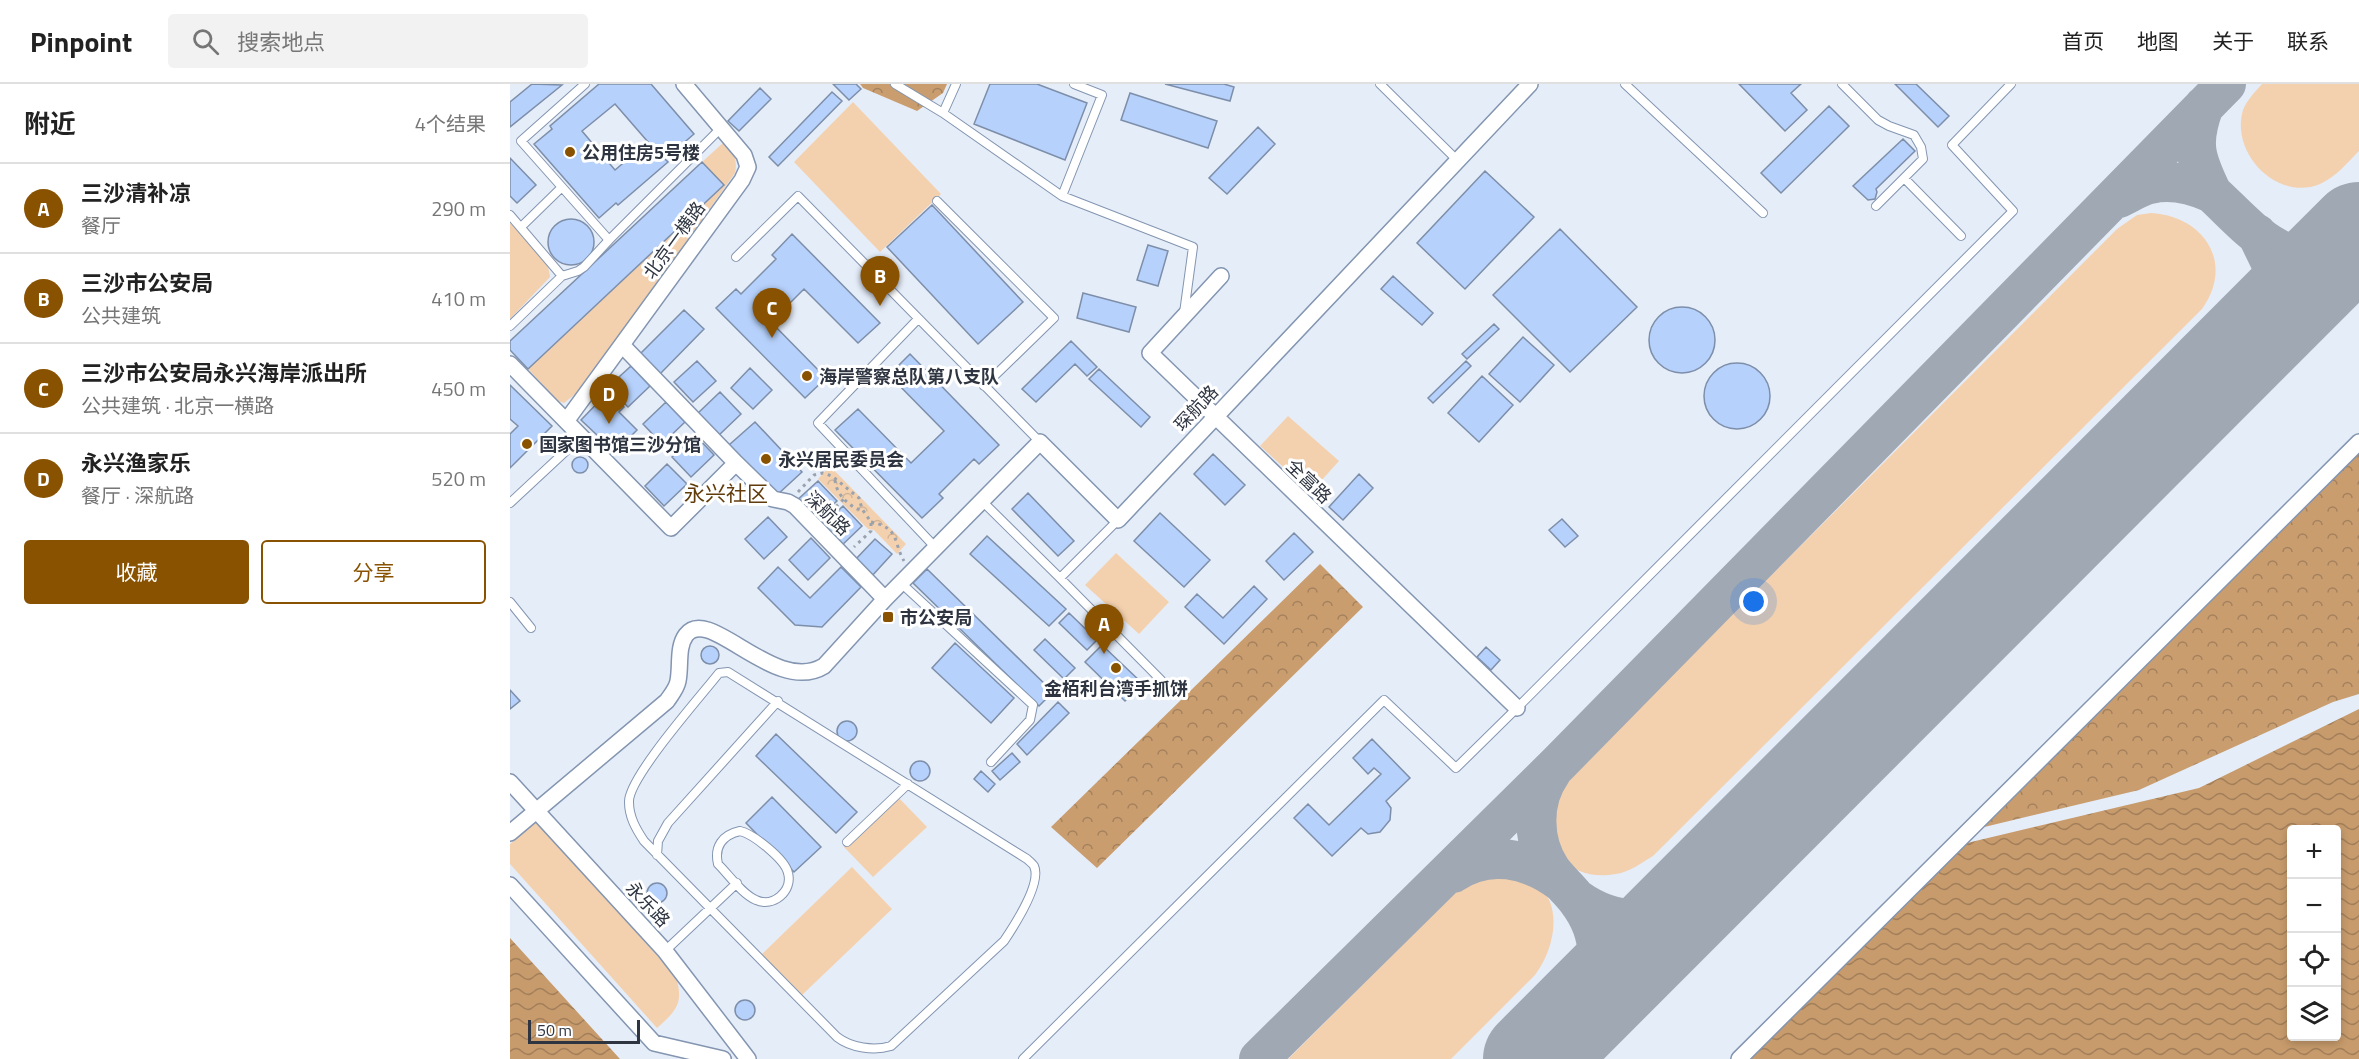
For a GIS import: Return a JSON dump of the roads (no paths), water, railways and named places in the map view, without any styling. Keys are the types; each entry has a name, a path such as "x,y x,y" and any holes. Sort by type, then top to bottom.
{"street":[{"name":"北京一横路","path":"567,420 742,180 748,167 744,155 684,84"},
{"name":"琛航路","path":"1118,520 1530,84"},
{"name":"全富路","path":"1221,276 1150,353 1517,708"},
{"name":"深航路","path":"622,345 773,499 795,506 885,599"},
{"path":"510,364 671,528 736,463"},
{"path":"1739,1059 2359,441"},
{"path":"510,833 667,701 678,683 681,647 686,635 693,630 706,628 788,672 815,672 824,666 885,599 1040,442 1118,520"},
{"name":"永乐路","path":"510,782 665,951 748,1059"},
{"path":"510,885 654,1043 723,1059"}],"lane":[{"path":"585,84 521,141 609,240"},
{"path":"895,84 944,113 1062,196 1193,247 1184,317"},
{"path":"944,113 956,84"},
{"path":"1062,196 1102,95 1074,84"},
{"path":"1380,84 1457,160"},
{"path":"1625,84 1763,213"},
{"path":"1842,84 1878,120 1914,135 1921,147 1923,159 1876,206"},
{"path":"1023,1059 1384,700 1455,768 1517,708 2013,211 1952,145 2011,84"},
{"path":"510,326 562,276 579,271 584,267 721,128"},
{"path":"1904,178 1961,236"},
{"path":"520,227 562,187"},
{"path":"736,257 798,196 1040,442"},
{"path":"938,201 1054,318 984,386"},
{"path":"510,215 562,276"},
{"path":"918,319 818,423 936,548"},
{"path":"510,503 582,436"},
{"path":"982,501 1161,680"},
{"name":"琛航路","path":"1060,578 1118,520"},
{"path":"901,583 1033,705 1030,720 991,762"},
{"path":"510,602 531,628"},
{"path":"728,672 908,784 1027,859 1034,865 1034,884 1017,921 1004,941 891,1046 883,1048 854,1046 844,1042 657,855 634,827 628,800 640,774 719,673 728,672"},
{"path":"657,855 658,841 668,823 778,701"},
{"path":"847,842 908,784"},
{"path":"740,831 754,836 785,866 788,873 787,888 777,899 769,902 754,899 737,883 718,864 716,857 720,842 732,833 740,831"},
{"path":"665,951 737,883"}],"water":[{"path":"2359,709 2359,1059 1750,1059 1967,843 2199,788"},
{"path":"510,938 620,1059 510,1059"}],"place":[{"name":"公用住房5号楼","path":"570,152"},
{"name":"三沙市公安局","path":"880,306"},
{"name":"三沙市公安局永兴海岸派出所","path":"772,338"},
{"name":"海岸警察总队第八支队","path":"807,376"},
{"name":"永兴渔家乐","path":"609,424"},
{"name":"国家图书馆三沙分馆","path":"527,444"},
{"name":"永兴居民委员会","path":"766,459"},
{"name":"市公安局","path":"888,617"},
{"name":"三沙清补凉","path":"1104,654"},
{"name":"金栢利台湾手抓饼","path":"1116,668"}],"district":[{"name":"永兴社区","path":"726,493"}]}
